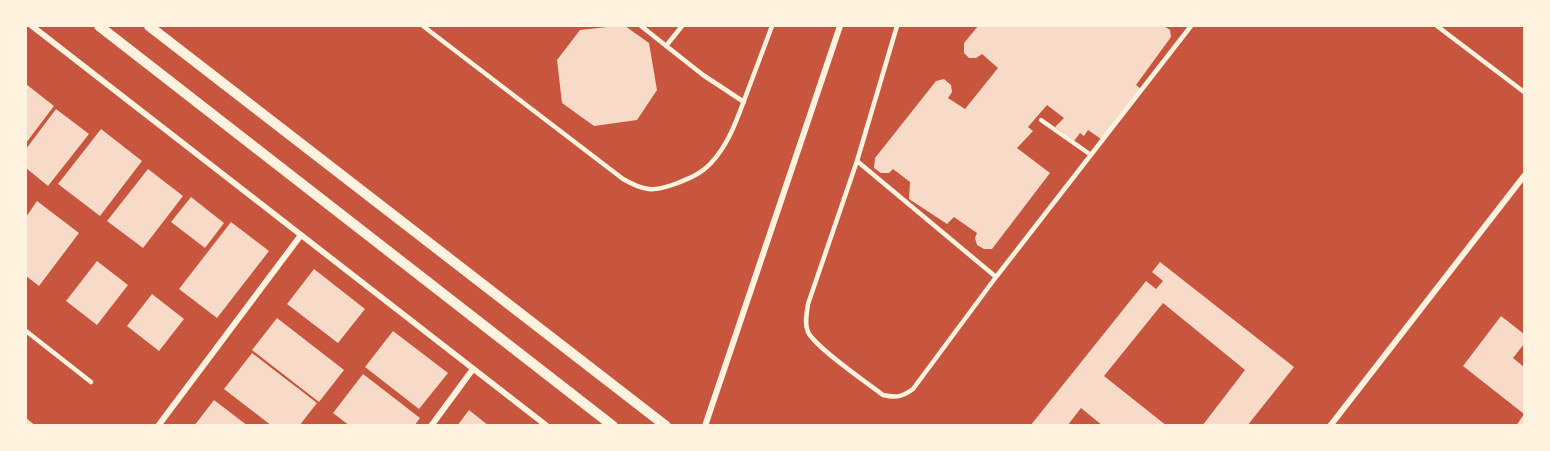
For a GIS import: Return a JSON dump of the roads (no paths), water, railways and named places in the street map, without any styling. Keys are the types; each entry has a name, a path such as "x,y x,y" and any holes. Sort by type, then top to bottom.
{"street":[{"path":"32,26 547,426"},
{"path":"99,26 613,426"},
{"path":"149,26 666,426"},
{"path":"705,426 840,26"},
{"path":"1330,426 1524,176"},
{"path":"158,426 301,235"},
{"path":"430,426 473,369"}],"lane":[{"path":"423,26 623,179 638,188 648,190 662,189 691,178 709,165 723,148 744,102 772,26"},
{"path":"641,26 703,75 744,102"},
{"path":"666,46 682,26"},
{"path":"897,26 857,162 808,304 806,319 808,332 816,344 883,395 893,397 903,396 913,389 996,277 1191,26"},
{"path":"1437,26 1524,93"},
{"path":"1041,120 1091,155"},
{"path":"857,162 996,277"},
{"path":"26,331 91,382"}]}
